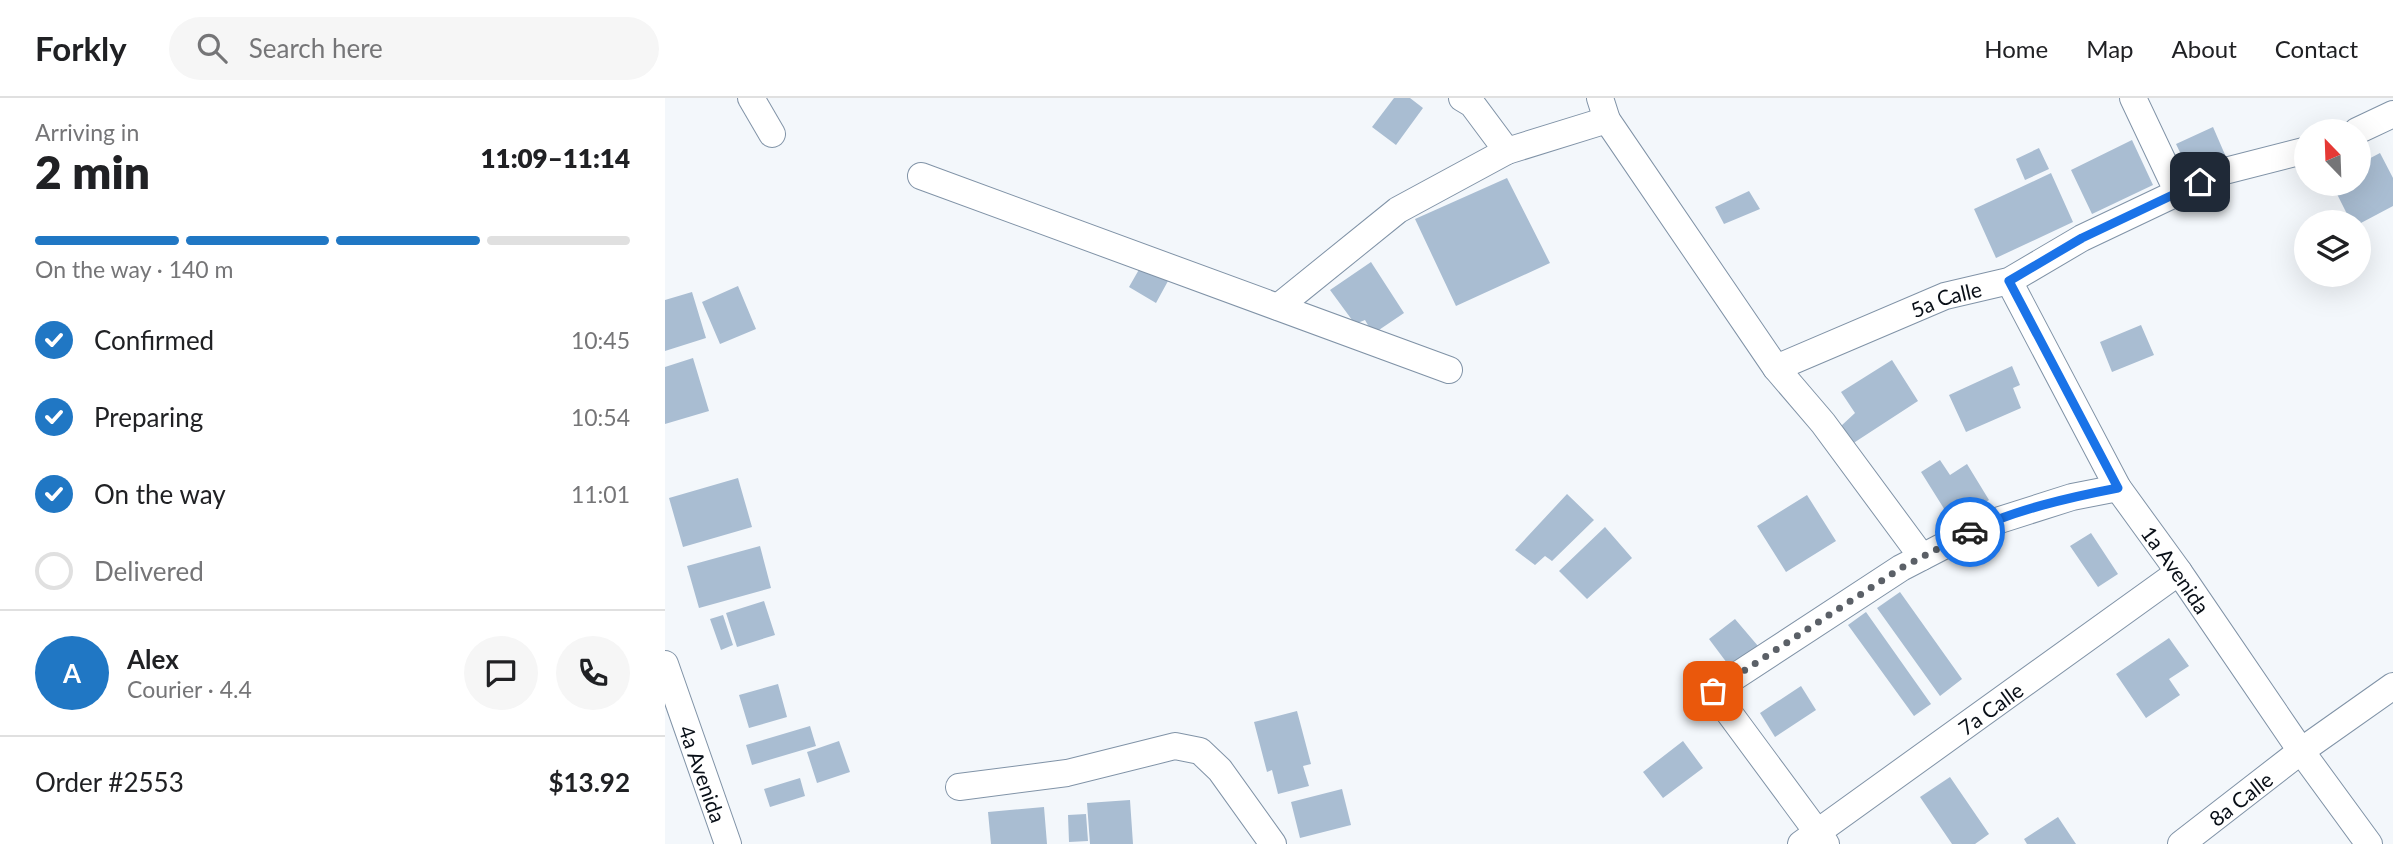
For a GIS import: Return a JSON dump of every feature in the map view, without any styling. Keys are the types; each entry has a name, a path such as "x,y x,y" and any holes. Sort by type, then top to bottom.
{"street":[{"path":"751,98 772,134"},
{"path":"1462,98 1472,104 1507,151"},
{"path":"2133,98 2178,193"},
{"path":"1278,307 1398,210 1507,151 1604,109 1776,368 1823,422 1922,557"},
{"path":"2371,124 2393,114"},
{"name":"5a Calle","path":"1776,368 1945,296 2009,281 2082,238 2221,172 2294,153"},
{"path":"921,176 1449,370"},
{"name":"1a Avenida","path":"2009,281 2118,488 2369,844"},
{"path":"1815,840 1713,691 1901,568 1984,525 2071,497 2118,488"},
{"name":"7a Calle","path":"1815,840 2179,572"},
{"name":"4a Avenida","path":"665,664 728,844"},
{"name":"8a Calle","path":"2181,844 2301,751 2393,686"},
{"path":"960,786 1067,773 1175,746 1200,751 1220,770 1273,844"}],"building":[{"path":"1394,98 1410,98 1423,108 1396,145 1372,127"},
{"path":"2213,127 2226,157 2190,173 2176,144"},
{"path":"2132,140 2153,185 2092,214 2071,170"},
{"path":"2039,148 2049,169 2025,180 2016,159"},
{"path":"2380,153 2393,178 2393,206 2371,218 2371,210 2345,210 2338,196 2371,196 2371,158"},
{"path":"2051,173 2073,222 1996,258 1974,209"},
{"path":"1507,178 1550,263 1456,306 1415,219"},
{"path":"1749,191 1760,209 1724,224 1715,207"},
{"path":"1371,262 1404,313 1373,334 1365,320 1355,324 1330,290"},
{"path":"1141,266 1168,281 1156,303 1129,287"},
{"path":"738,286 756,329 720,344 702,302"},
{"path":"692,292 706,338 665,351 665,300"},
{"path":"2141,325 2154,355 2112,372 2100,342"},
{"path":"693,358 709,411 665,424 665,367"},
{"path":"1892,360 1918,401 1852,444 1841,426 1855,413 1841,392"},
{"path":"2012,366 2020,385 2013,388 2021,408 1966,432 1949,395"},
{"path":"1940,460 1950,475 1967,464 1989,500 1953,523 1921,472"},
{"path":"738,478 752,527 683,547 669,498"},
{"path":"1567,494 1594,520 1552,561 1545,556 1535,565 1515,550"},
{"path":"1807,495 1836,541 1786,572 1757,526"},
{"path":"1605,527 1632,558 1587,599 1559,571"},
{"path":"2091,533 2118,574 2098,587 2070,546"},
{"path":"760,546 771,588 699,608 687,566"},
{"path":"1900,592 1962,679 1940,696 1877,608"},
{"path":"764,601 775,635 737,647 726,613"},
{"path":"1866,612 1931,704 1914,716 1848,625"},
{"path":"723,615 733,645 721,650 710,619"},
{"path":"1735,619 1758,646 1730,667 1709,639"},
{"path":"2169,638 2189,666 2169,679 2180,695 2146,718 2116,674"},
{"path":"778,684 787,717 749,728 739,695"},
{"path":"1801,686 1816,710 1775,737 1760,713"},
{"path":"1297,711 1311,764 1303,766 1309,786 1278,794 1272,770 1267,772 1254,722"},
{"path":"810,726 816,746 752,765 746,745"},
{"path":"839,741 850,772 817,783 807,752"},
{"path":"1683,741 1703,768 1663,798 1643,772"},
{"path":"1950,777 1989,834 1975,844 1952,844 1920,797"},
{"path":"800,778 805,796 770,807 764,789"},
{"path":"1342,789 1351,825 1300,838 1291,802"},
{"path":"1130,800 1133,844 1090,844 1087,803"},
{"path":"1044,807 1047,844 991,844 988,812"},
{"path":"1086,814 1088,841 1069,842 1068,815"},
{"path":"2058,817 2076,844 2027,844 2024,839"}],"way so far":[{"path":"1713,691 1901,568 1970,532"}],"route":[{"path":"1970,532 2071,497 2118,488 2009,281 2082,238 2200,182"}]}
